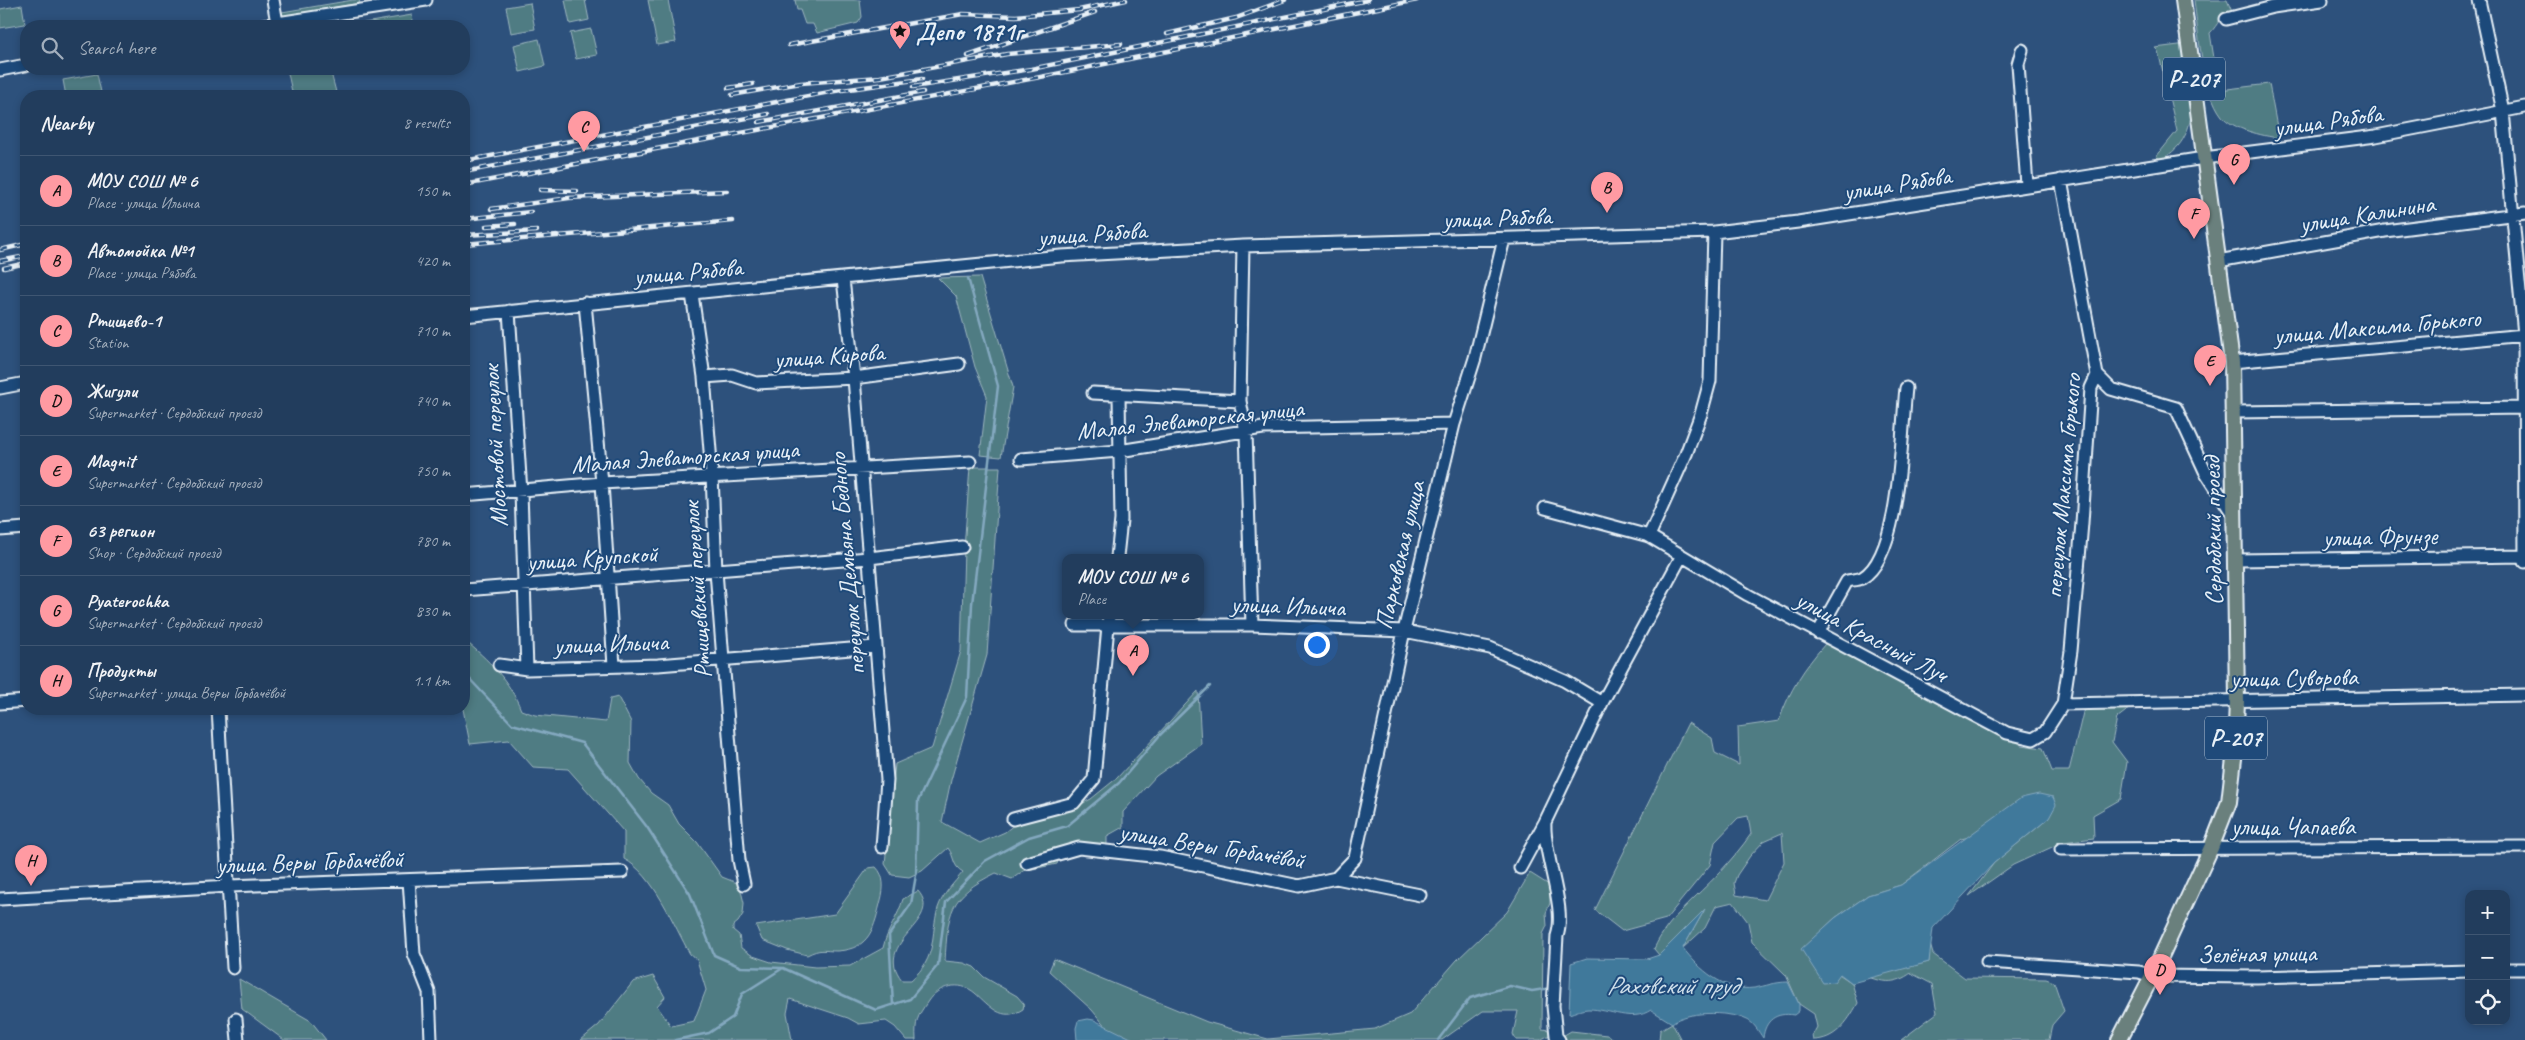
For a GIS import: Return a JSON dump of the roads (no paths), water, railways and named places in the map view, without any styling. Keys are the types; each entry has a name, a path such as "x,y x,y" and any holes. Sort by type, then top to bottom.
{"main road":[{"name":"Сердобский проезд","path":"2119,1040 2152,976 2211,848 2229,802 2235,750 2237,700 2232,362 2183,0"}],"street":[{"path":"296,20 426,0"},
{"path":"2226,19 2272,4 2322,0"},
{"path":"2479,0 2503,111 2519,213 2525,334 2525,558"},
{"path":"274,4 277,20"},
{"path":"2022,50 2018,64 2027,185"},
{"path":"0,70 20,66"},
{"name":"улица Рябова","path":"470,315 1061,256 1243,246 1714,232 1798,222 2204,158 2286,150 2376,136 2525,107"},
{"name":"переулок Максима Горького","path":"2045,732 2063,704 2082,523 2091,388 2097,375 2062,180"},
{"name":"улица Калинина","path":"2218,261 2385,231 2519,213"},
{"path":"1649,536 1686,454 1701,414 1710,381 1714,232"},
{"name":"Парковская улица","path":"1336,878 1355,858 1404,631 1454,424 1476,358 1504,239"},
{"path":"1243,246 1240,401 1246,432 1252,625"},
{"name":"переулок Демьяна Бедного","path":"843,279 854,378 887,780 882,847"},
{"name":"Ртищевский переулок","path":"692,294 704,377 712,475 716,571 739,860 744,884"},
{"path":"586,303 602,483 614,666"},
{"name":"Мостовой переулок","path":"509,310 521,492 527,669"},
{"name":"улица Максима Горького","path":"2232,362 2525,334"},
{"name":"улица Кирова","path":"704,377 732,375 756,383 854,378 959,364"},
{"path":"2097,375 2111,389 2176,408 2206,471 2234,516"},
{"path":"0,388 20,384"},
{"path":"1818,633 1847,581 1862,578 1877,563 1892,524 1899,475 1906,388"},
{"name":"Малая Элеваторская улица","path":"1093,393 1119,396 1240,401"},
{"path":"1117,554 1121,520 1119,396"},
{"path":"2232,412 2524,408"},
{"name":"Малая Элеваторская улица","path":"1021,459 1119,451 1263,428 1454,424"},
{"name":"Малая Элеваторская улица","path":"470,495 712,475 860,466 970,462"},
{"name":"улица Красный Луч","path":"1545,508 1649,536 1818,633 2007,733 2033,739 2045,732"},
{"path":"0,530 20,528"},
{"name":"улица Крупской","path":"470,589 869,558 962,547"},
{"path":"1520,868 1545,822 1602,704 1681,556"},
{"name":"улица Фрунзе","path":"2235,560 2525,558"},
{"path":"1013,819 1074,803 1094,779 1109,620"},
{"name":"улица Ильича","path":"1075,625 1109,620 1404,631 1490,648 1565,681 1602,704"},
{"name":"улица Ильича","path":"499,665 527,669 614,666 875,647"},
{"name":"улица Суворова","path":"2063,704 2525,695"},
{"path":"0,703 20,701"},
{"path":"218,715 234,968"},
{"path":"1545,822 1544,836 1556,896 1560,928 1557,936 1557,967 1554,988 1557,1038"},
{"name":"улица Чапаева","path":"2061,849 2525,847"},
{"name":"улица Веры Горбачёвой","path":"1027,863 1079,848 1160,857 1299,886 1336,878 1420,895"},
{"name":"улица Веры Горбачёвой","path":"0,899 230,886 622,872"},
{"path":"408,880 414,954 429,992 431,1040"},
{"name":"Зелёная улица","path":"1987,962 2140,972 2152,976 2257,978 2465,971"},
{"path":"2510,969 2525,969"},
{"path":"236,1019 238,1040"}],"water":[{"path":"2039,794 2053,797 2056,805 2049,818 1994,863 1933,928 1929,962 1852,983 1840,974 1834,982 1823,983 1801,949 1835,918 1868,895 1901,885 2021,798"},
{"name":"Раховский пруд","path":"1705,909 1683,948 1689,956 1713,977 1732,986 1754,988 1788,982 1799,1004 1799,1011 1794,1015 1782,1015 1772,1019 1766,1026 1763,1038 1751,1022 1737,1016 1697,1014 1678,1019 1672,1023 1651,1010 1636,1015 1588,1009 1569,1014 1571,963 1587,958 1647,959 1659,955"},
{"path":"1094,1020 1135,1040 1077,1040 1076,1028 1078,1021"}],"waterway":[{"path":"893,1005 889,935 911,904 916,875 918,801 967,697 972,604 998,386 968,278"},
{"path":"470,679 512,724 582,743 647,827 690,894 714,955 741,967 783,968"},
{"path":"675,1040 709,1033 733,1017 742,994 783,968 876,1010 910,999 938,965 946,902 985,861 1029,837 1067,826 1119,783 1160,735 1210,686"},
{"path":"1438,1040 1470,998 1510,986 1532,991 1551,988"}],"railway":[{"path":"789,45 963,14 1016,16 1079,10 1126,0"},
{"path":"1167,34 1236,18 1285,0"},
{"path":"913,87 1031,69 1368,0"},
{"path":"470,184 1051,75 1417,0"},
{"path":"968,56 1095,12"},
{"path":"732,95 801,83 880,77 1007,54 1121,44"},
{"path":"470,160 835,91 922,79"},
{"path":"728,88 753,84"},
{"path":"759,122 923,92"},
{"path":"470,171 768,114"},
{"path":"540,190 577,191"},
{"path":"491,209 569,198 727,191"},
{"path":"470,218 531,212"},
{"path":"470,243 733,221"},
{"path":"486,226 515,224"},
{"path":"470,235 537,231"},
{"path":"0,250 20,245"},
{"path":"0,261 20,257"},
{"path":"4,268 20,264"}],"place":[{"name":"Депо 1871г","path":"900,50"},
{"name":"Ртищево-1","path":"584,152"},
{"name":"Pyaterochka","path":"2234,185"},
{"name":"Автомойка №1","path":"1607,213"},
{"name":"63 регион","path":"2194,239"},
{"name":"Magnit","path":"2210,386"},
{"name":"МОУ СОШ № 6","path":"1133,676"},
{"name":"Продукты","path":"31,886"},
{"name":"Жигули","path":"2160,995"}]}
